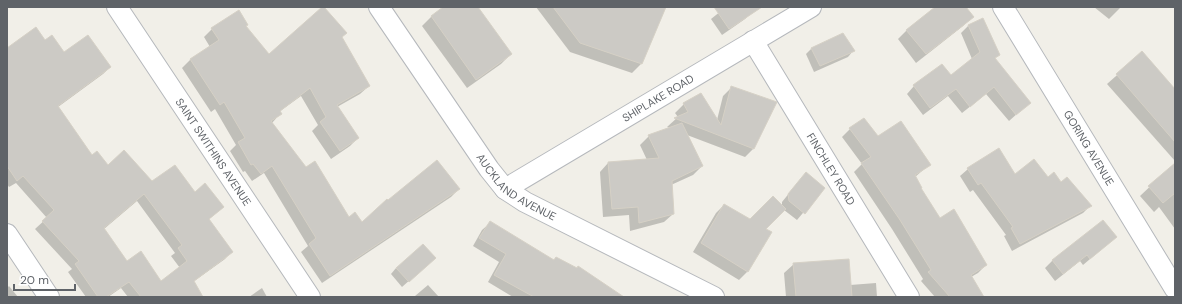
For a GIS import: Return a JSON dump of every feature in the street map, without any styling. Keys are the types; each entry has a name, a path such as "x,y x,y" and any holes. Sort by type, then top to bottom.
{"street":[{"name":"SAINT SWITHINS AVENUE","path":"117,7 310,297"},
{"name":"SHIPLAKE ROAD","path":"504,189 811,7"},
{"name":"GORING AVENUE","path":"1003,7 1175,289"},
{"name":"AUCKLAND AVENUE","path":"385,9 489,169 504,189 525,202 714,297"},
{"name":"FINCHLEY ROAD","path":"753,41 909,297"},
{"path":"7,234 49,297"}],"building":[{"path":"322,7 324,7 347,33 342,37 370,86 337,105 359,138 340,151 320,122 326,117 310,88 280,111 282,114 271,121 306,167 315,161 349,217 355,212 362,222 387,199 388,200 437,160 460,189 330,276 309,244 316,238 272,166 261,174 253,164 251,165 238,142 245,138 224,102 220,105 190,59 219,40 211,28 239,10 248,25 246,26 269,54"},
{"path":"443,7 478,7 512,54 476,80 431,16"},
{"path":"553,7 666,7 642,64 580,43"},
{"path":"714,7 762,7 729,29"},
{"path":"935,7 966,7 974,17 926,54 906,30"},
{"path":"983,18 1000,55 995,58 1031,103 1016,115 994,87 970,107 956,89 930,108 913,85 942,64 951,75 980,52 968,25"},
{"path":"36,27 45,40 52,35 64,52 88,35 111,67 58,106 92,155 97,151 108,165 124,150 152,181 175,165 195,192 205,183 224,207 209,219 233,252 194,281 203,297 141,297 129,282 106,297 98,297 75,264 79,261 42,221 54,210 23,176 17,181 7,166 7,48","holes":["144,194 182,245 178,248 187,261 161,281 141,251 127,261 104,228"]},
{"path":"843,33 855,51 820,66 811,48"},
{"path":"1142,51 1175,89 1175,142 1116,74"},
{"path":"731,86 777,102 754,149 674,118 688,112 683,103 701,93 721,125"},
{"path":"864,118 878,136 901,121 931,165 915,175 921,188 940,218 954,209 987,265 971,275 984,297 950,297 928,272 931,270 900,220 861,163 871,157 849,128"},
{"path":"682,123 703,166 672,181 674,214 639,223 638,207 612,209 608,162 659,158 648,135"},
{"path":"999,148 1015,174 1034,159 1048,177 1054,172 1061,182 1067,177 1092,206 1020,244 1011,228 1013,227 981,183 978,185 967,168"},
{"path":"1175,163 1175,193 1163,203 1148,186"},
{"path":"806,172 825,188 805,214 789,201 788,194"},
{"path":"773,196 786,209 766,229 772,232 748,272 701,243 724,204 750,219"},
{"path":"1103,220 1117,237 1090,259 1087,255 1063,274 1052,260"},
{"path":"490,221 554,260 556,257 577,268 578,266 624,297 534,297 494,275 506,254 479,238"},
{"path":"423,244 436,258 409,282 396,268"},
{"path":"849,259 852,297 796,297 793,263"}]}
